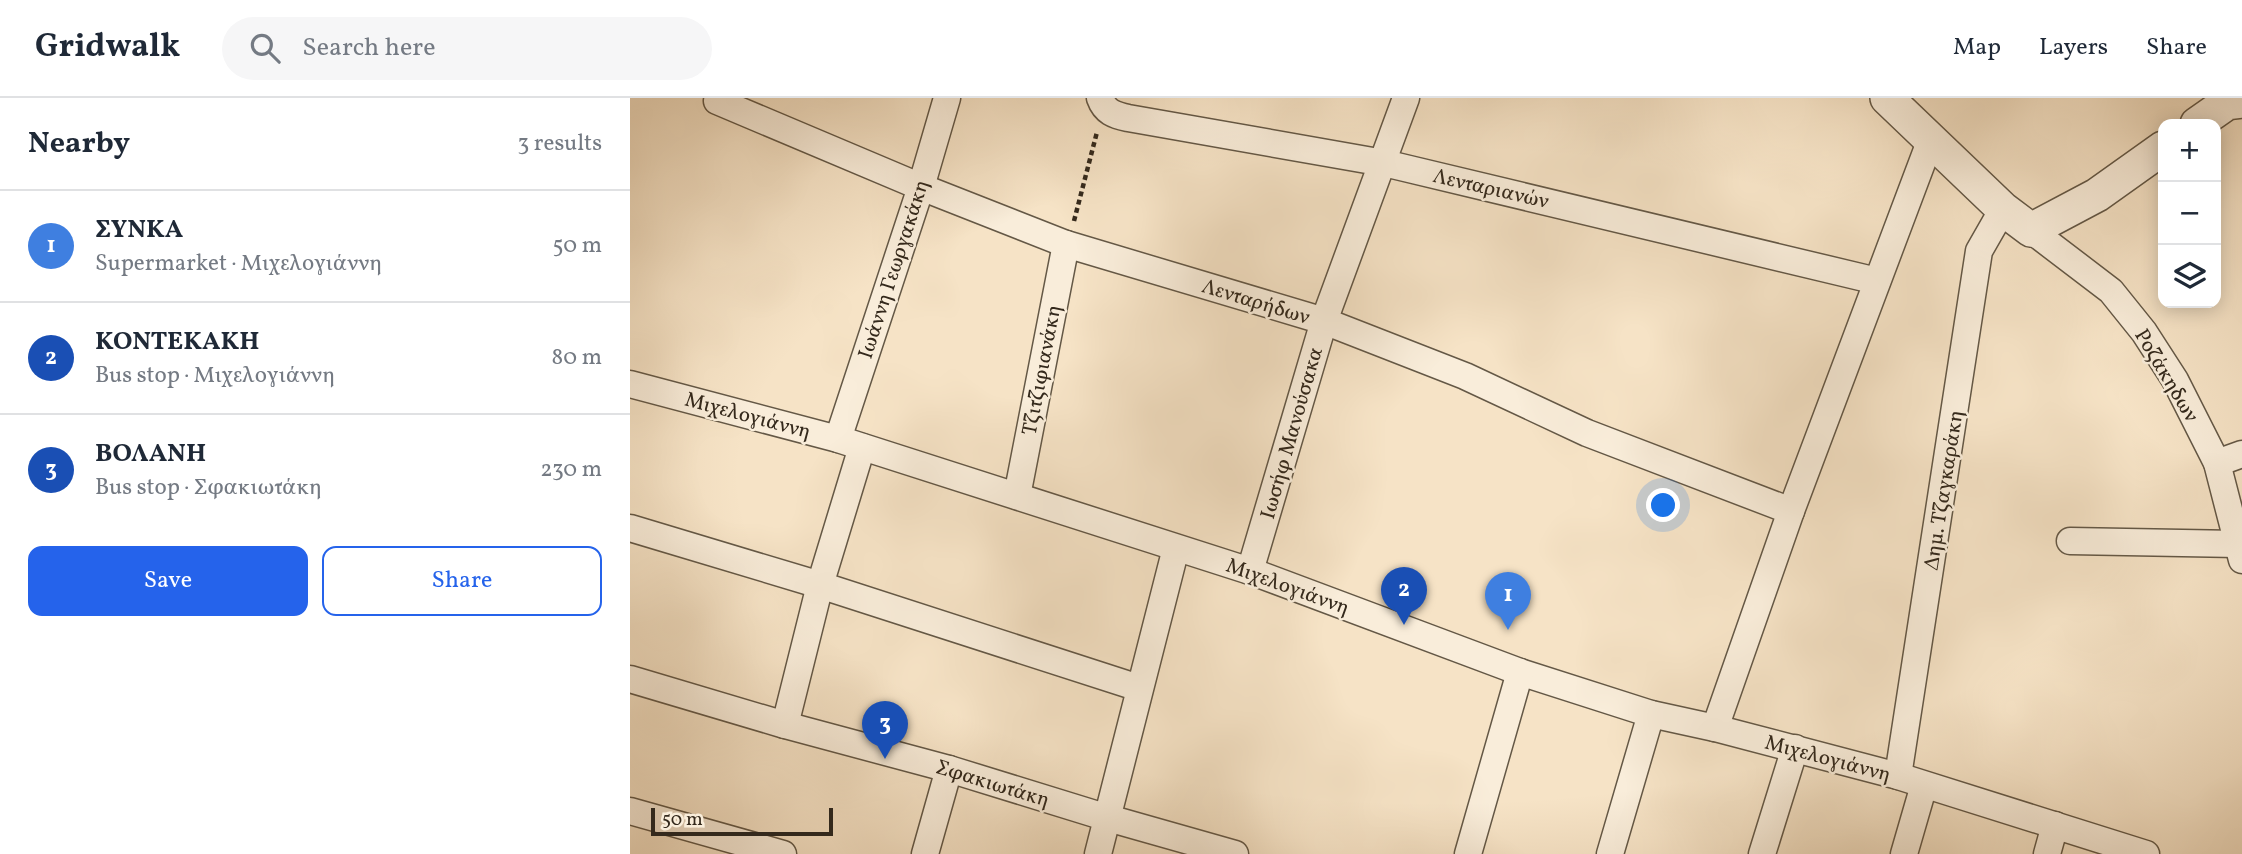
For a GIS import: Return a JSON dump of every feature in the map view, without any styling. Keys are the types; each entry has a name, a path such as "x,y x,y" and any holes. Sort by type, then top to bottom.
{"street":[{"name":"Ιωάννη Γεωργακάκη","path":"785,725 820,585 850,443 947,98"},
{"name":"Ιωσήφ Μανούσακα","path":"1250,570 1324,321 1406,98"},
{"path":"1887,98 2003,209 2031,230 2097,195 2158,152"},
{"name":"Λενταρήδων","path":"717,101 920,187 1066,244 1324,321 1465,376 1587,433 1791,511"},
{"path":"2205,119 2232,101"},
{"name":"Λενταριανών","path":"1102,103 1112,114 1128,118 1384,163 1877,281"},
{"path":"1715,727 1791,511 1931,139"},
{"name":"Δημ. Τζαγκαράκη","path":"1898,776 1979,251 2003,209"},
{"name":"Ροζάκηδων","path":"2031,230 2110,291 2144,332 2175,380 2217,463 2240,552"},
{"name":"Τζιτζιφιανάκη","path":"1017,496 1066,244"},
{"name":"Μιχελογιάννη","path":"630,384 850,443 1250,570 1520,672 1651,714 1715,727 1898,776 2146,854"},
{"path":"2217,463 2242,454"},
{"path":"630,528 820,585 1139,688"},
{"path":"2070,541 2240,552"},
{"path":"1098,854 1176,548"},
{"path":"1468,854 1520,672"},
{"name":"Σφακιωτάκη","path":"630,679 785,725 949,769 1235,854"},
{"path":"1609,854 1651,714"},
{"path":"1762,854 1794,748"},
{"path":"925,854 949,769"},
{"path":"1904,854 1924,785"},
{"path":"630,811 783,854"},
{"path":"2047,854 2055,825"}],"path":[{"path":"1066,244 1076,214 1102,103"}],"place":[{"name":"ΚΟΝΤΕΚΑΚΗ","path":"1404,625"},
{"name":"ΣΥΝΚΑ","path":"1508,630"},
{"name":"ΒΟΛΑΝΗ","path":"885,759"}]}
